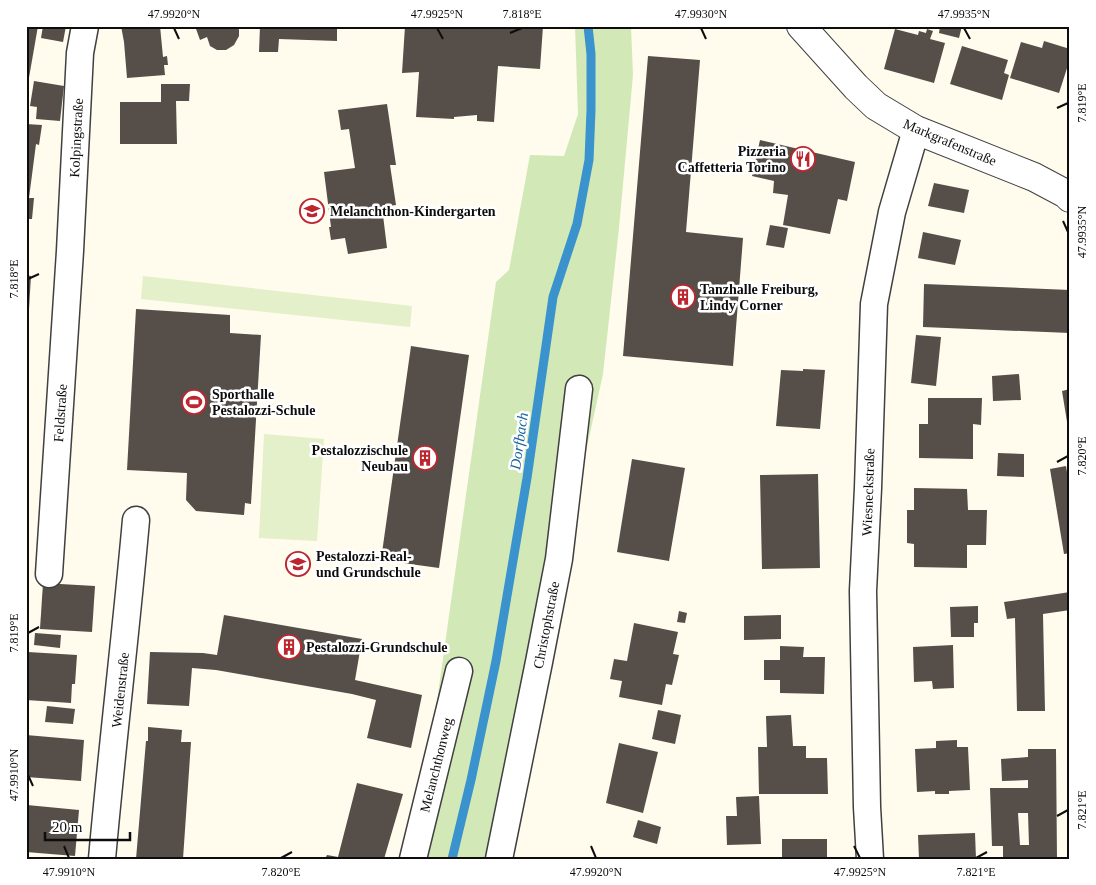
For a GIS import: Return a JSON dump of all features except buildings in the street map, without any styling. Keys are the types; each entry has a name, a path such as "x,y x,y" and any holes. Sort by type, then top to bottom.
{"street":[{"name":"Kolpingstraße","path":"70,251 80,53 85,26"},
{"name":"Markgrafenstraße","path":"801,26 856,87 876,106 916,130 1034,177 1070,198"},
{"name":"Wiesneckstraße","path":"870,859 867,807 864,591 874,304 892,212 916,130"},
{"name":"Feldstraße","path":"49,574 70,251"},
{"name":"Christophstraße","path":"498,859 559,558 579,389"},
{"name":"Weidenstraße","path":"102,859 136,520"},
{"name":"Melanchthonweg","path":"413,859 459,671"}],"green space":[{"path":"575,26 631,26 633,75 603,374 585,456 527,789 512,859 420,859 427,772 496,282 509,270 530,155 564,156 578,114"},
{"path":"143,276 412,306 410,327 141,299"},
{"path":"264,434 324,439 317,541 259,538"}],"waterway":[{"name":"Dorfbach","path":"452,859 496,661 527,478 553,297 577,224 589,160 591,54 588,26"}],"place":[{"name":"Pizzeria Caffetteria Torino","path":"803,159"},
{"name":"Melanchthon-Kindergarten","path":"312,211"},
{"name":"Tanzhalle Freiburg, Lindy Corner","path":"683,297"},
{"name":"Sporthalle Pestalozzi-Schule","path":"194,402"},
{"name":"Pestalozzischule Neubau","path":"425,458"},
{"name":"Pestalozzi-Real- und Grundschule","path":"298,564"},
{"name":"Pestalozzi-Grundschule","path":"289,647"}]}
